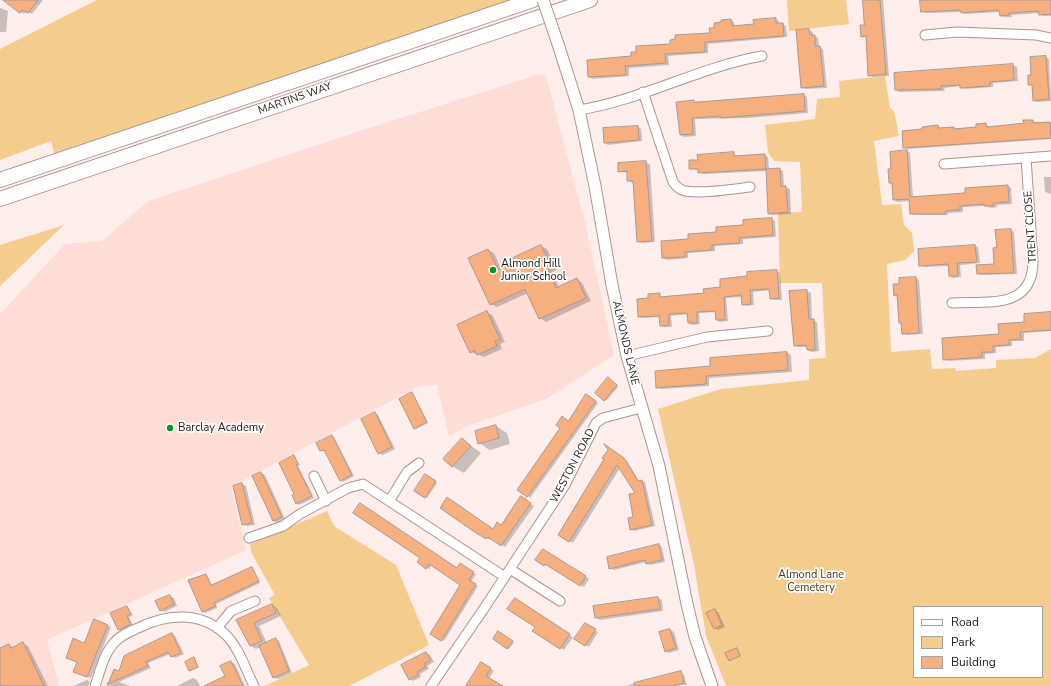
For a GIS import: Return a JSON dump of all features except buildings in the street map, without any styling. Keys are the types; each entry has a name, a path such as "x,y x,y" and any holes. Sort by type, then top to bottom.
{"main road":[{"path":"0,180 533,0"},
{"name":"MARTINS WAY","path":"0,199 590,0"}],"street":[{"name":"ALMONDS LANE","path":"543,0 579,110 627,356 661,473 695,637 712,686"},
{"path":"925,34 957,32 1051,38"},
{"path":"579,110 610,104 716,66 762,56"},
{"path":"643,92 676,187 686,191 750,187"},
{"path":"944,164 1051,156"},
{"name":"TRENT CLOSE","path":"952,303 1010,299 1023,292 1033,278 1026,158"},
{"path":"627,356 707,337 768,331"},
{"name":"WESTON ROAD","path":"431,686 508,573 565,485 596,423 603,418 641,408"},
{"path":"390,500 407,472 419,463"},
{"path":"314,476 326,501"},
{"path":"249,538 283,526 300,514 355,485 368,485 508,573 560,601"},
{"path":"217,628 231,611 255,601"},
{"path":"95,686 108,650 117,639 158,619 179,616 199,620 217,628 235,646 254,686"}],"shaded area":[{"name":"Barclay Academy","path":"540,74 546,76 585,223 614,355 546,399 462,428 449,437 437,385 419,386 231,487 246,550 47,640 59,686 0,686 0,314 65,244 102,241 148,201 357,132"}],"green space":[{"path":"97,0 518,0 55,157 51,141 0,160 0,49"},
{"path":"787,0 846,0 849,24 789,31"},
{"name":"Almond Lane Cemetery","path":"885,76 890,108 894,111 899,136 874,141 882,205 901,204 904,225 912,233 914,251 905,260 887,264 891,352 930,349 932,369 955,368 956,371 996,368 996,360 1035,358 1051,349 1051,686 726,686 706,636 694,565 658,409 721,389 809,380 809,359 826,358 822,283 780,283 778,213 802,212 800,162 774,161 768,152 765,125 815,119 817,99 840,97 839,81"},
{"path":"64,225 0,286 0,245"},
{"path":"327,511 334,526 396,565 429,645 349,686 265,686 309,665 269,598 275,595 251,552 250,544"}],"place":[{"name":"Almond Hill Junior School","path":"493,270"},
{"name":"Barclay Academy","path":"170,428"}]}
